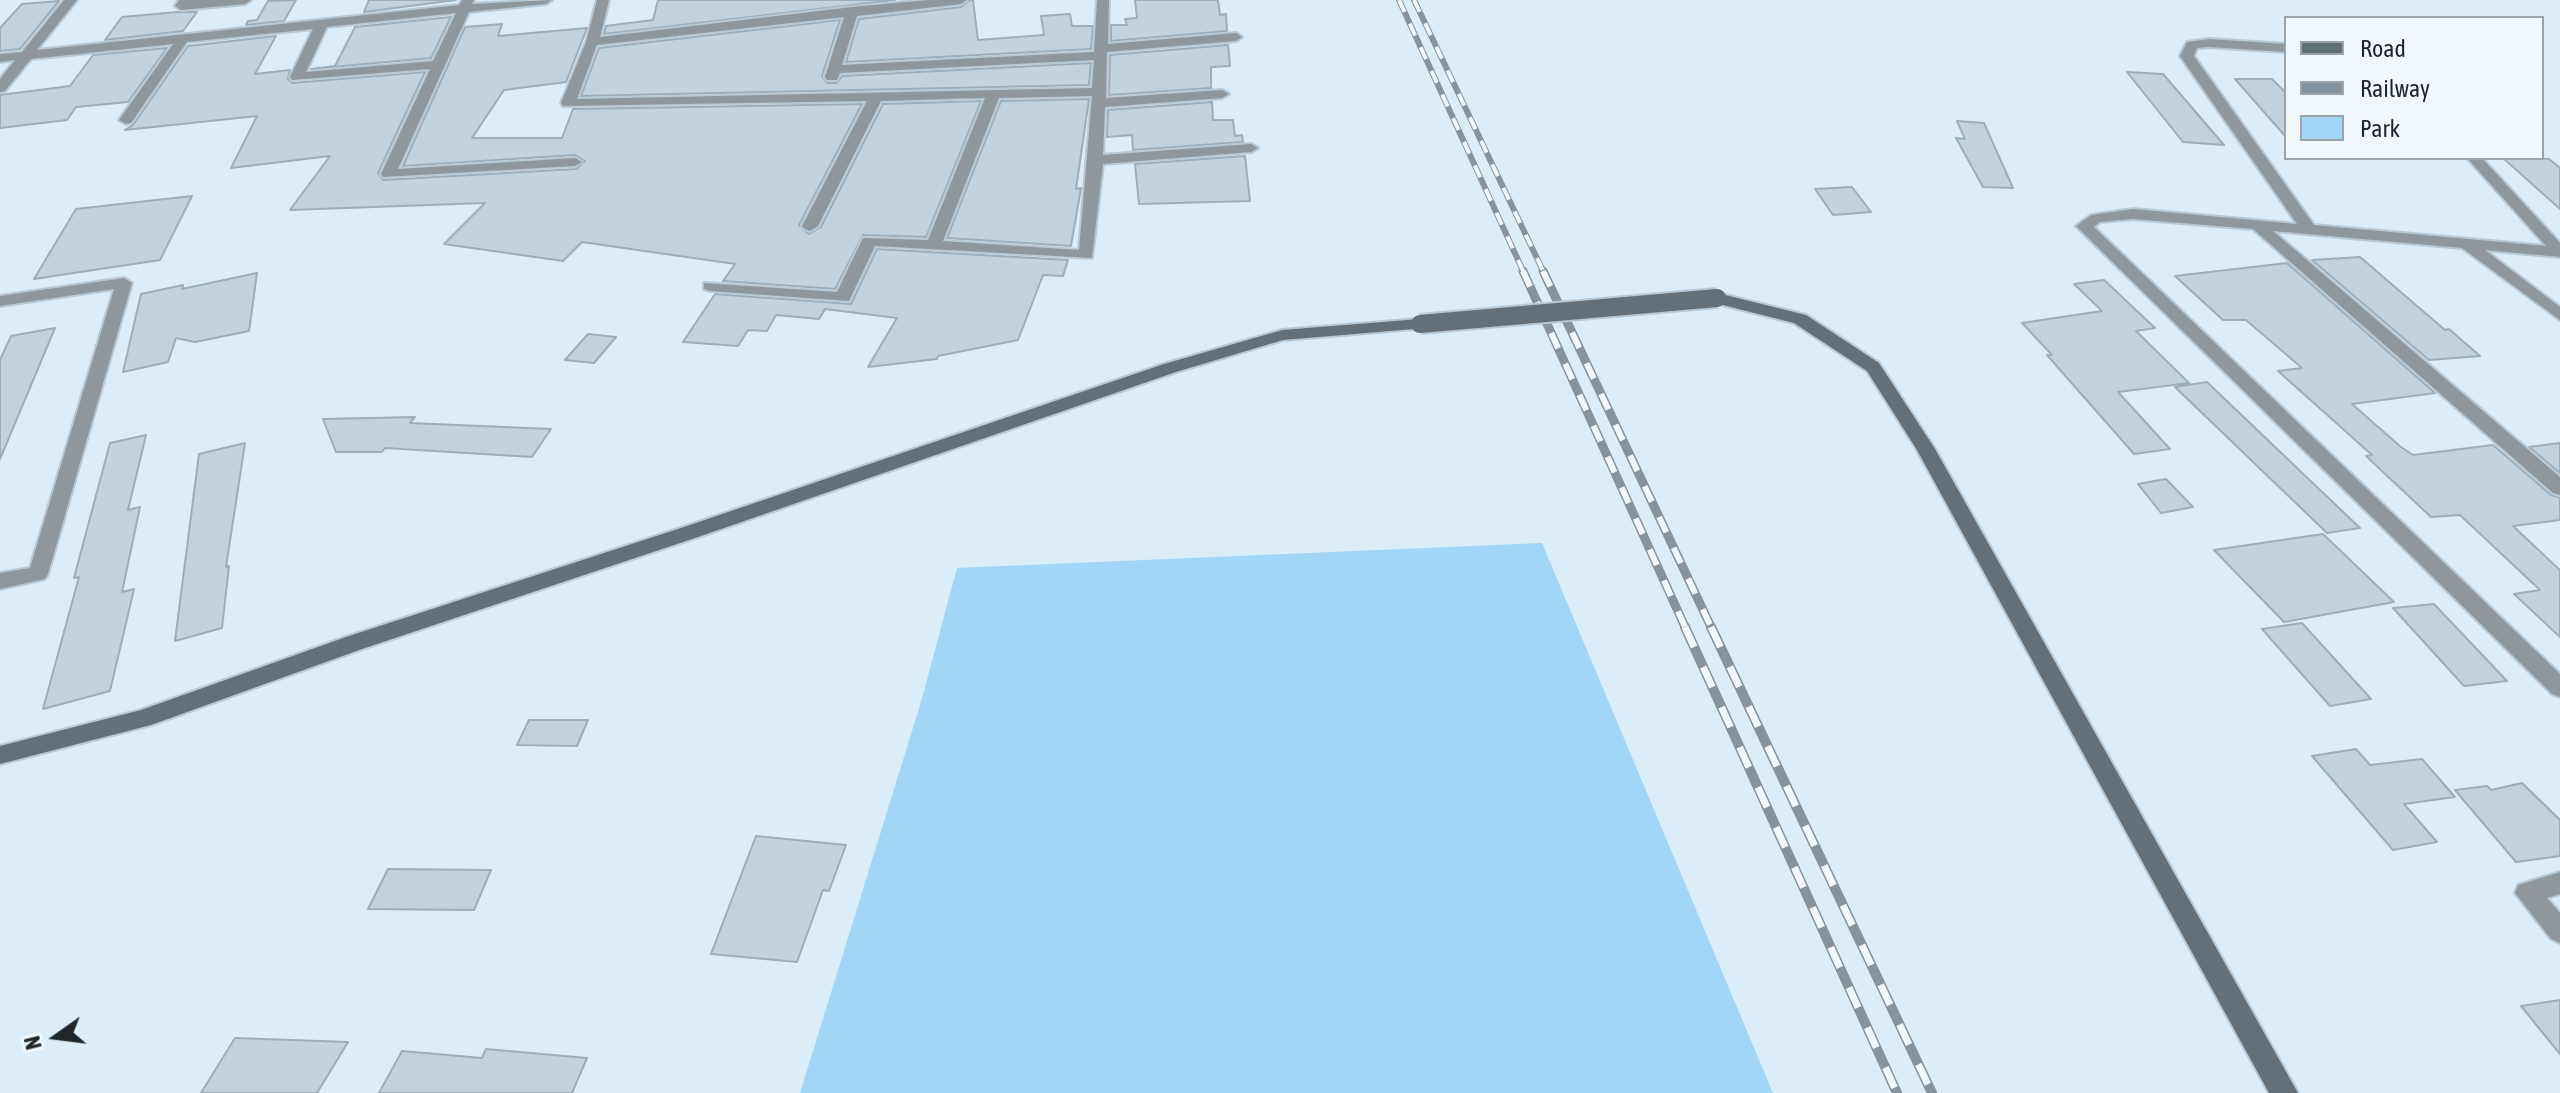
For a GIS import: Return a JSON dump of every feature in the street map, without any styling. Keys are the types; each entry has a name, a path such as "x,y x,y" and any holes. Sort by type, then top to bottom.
{"main road":[{"path":"0,755 143,719 354,643 691,532 1170,368 1282,335 1717,298 1800,319 1873,367 1926,449 2284,1093"}],"street":[{"path":"0,88 71,0"},
{"path":"185,0 181,6 245,0"},
{"path":"0,58 182,40 467,5 546,0"},
{"path":"603,0 592,42 568,103 823,95 875,98 1222,94"},
{"path":"592,42 961,0"},
{"path":"710,286 843,297 869,241 1086,255 1096,160 1103,0"},
{"path":"467,5 388,174 575,162"},
{"path":"823,95 837,69 852,11"},
{"path":"322,24 297,77 441,64"},
{"path":"837,69 1100,52 1236,37"},
{"path":"126,120 182,40"},
{"path":"2284,48 2209,43 2192,45 2187,56 2310,231"},
{"path":"933,246 993,95"},
{"path":"810,226 875,98"},
{"path":"1096,160 1251,148"},
{"path":"2476,160 2560,252"},
{"path":"2560,252 2133,214 2096,218 2084,226 2560,688"},
{"path":"2258,226 2560,488"},
{"path":"2468,245 2560,315"},
{"path":"0,301 124,283 38,574 0,581"},
{"path":"2560,883 2527,893 2560,931"}],"green space":[{"path":"1542,543 1773,1093 800,1093 921,702 957,568"}],"building":[{"path":"296,0 284,21 246,25 248,21 257,20 268,1"},
{"path":"369,0 456,0 364,12"},
{"path":"658,0 895,0 604,34 606,26 653,20"},
{"path":"973,0 978,40 1044,35 1041,16 1070,14 1072,26 1093,26 1091,49 846,62 859,19 961,7"},
{"path":"1135,0 1218,0 1220,15 1226,14 1227,31 1111,41 1111,25 1127,25 1125,19 1137,18"},
{"path":"59,1 20,49 0,51 0,28 22,4"},
{"path":"197,12 183,31 105,40 122,17"},
{"path":"451,17 431,58 311,69 335,66 355,27"},
{"path":"840,20 822,76 827,83 837,83 842,76 1091,63 1089,85 581,96 599,48"},
{"path":"502,24 498,36 587,28 566,82 504,90 472,138 562,138 573,109 862,104 799,225 809,234 821,227 883,104 981,101 926,237 863,235 835,289 723,281 735,264 582,242 563,261 444,244 485,203 290,210 330,156 231,168 257,116 125,130 133,125 188,46 276,36 255,74 290,70 288,79 292,83 425,72 378,173 383,180 576,169 585,161 575,155 403,166 465,27"},
{"path":"1228,45 1230,66 1211,67 1211,88 1109,95 1110,55"},
{"path":"167,48 128,102 76,107 67,120 0,128 0,95 70,86 93,55"},
{"path":"2127,72 2163,74 2224,145 2183,142"},
{"path":"2235,79 2272,79 2284,91 2284,135"},
{"path":"1089,99 1076,189 1081,188 1071,246 947,238 1001,101"},
{"path":"1212,102 1213,120 1233,120 1235,136 1242,135 1243,142 1133,150 1132,135 1107,137 1108,110"},
{"path":"1957,121 1984,123 2013,188 1983,187 1956,138 1965,139"},
{"path":"1245,156 1250,201 1139,204 1135,164"},
{"path":"2549,159 2560,168 2560,209 2505,160"},
{"path":"1852,187 1871,212 1833,215 1815,189"},
{"path":"192,196 160,260 34,279 76,209"},
{"path":"877,249 1068,260 1063,276 1043,275 1018,340 938,356 937,359 868,367 897,318 825,309 819,319 776,315 767,331 748,330 738,346 683,342 715,294 851,304"},
{"path":"2360,257 2480,356 2429,360 2312,260"},
{"path":"2287,263 2435,393 2352,404 2401,447 2413,455 2493,445 2551,495 2560,498 2560,520 2513,526 2560,570 2560,637 2514,594 2540,590 2460,515 2431,517 2366,456 2372,455 2278,371 2302,368 2246,320 2223,320 2175,276"},
{"path":"257,273 249,331 195,342 176,338 168,362 123,372 141,294"},
{"path":"2104,280 2155,328 2136,331 2189,383 2118,392 2170,449 2134,454 2022,323 2102,311 2074,284"},
{"path":"55,328 0,459 0,360 11,336"},
{"path":"588,334 616,337 594,363 565,360"},
{"path":"2207,382 2360,528 2327,533 2175,387"},
{"path":"415,417 410,423 551,429 532,457 385,448 382,452 336,452 323,419"},
{"path":"146,435 128,510 140,507 122,592 134,589 110,691 43,709 79,577 74,578 110,443"},
{"path":"245,443 226,567 229,566 222,628 175,641 199,454"},
{"path":"2560,443 2560,473 2529,447"},
{"path":"2166,479 2193,507 2161,513 2138,484"},
{"path":"2323,534 2394,602 2284,622 2214,550"},
{"path":"2434,604 2507,681 2464,686 2393,608"},
{"path":"2302,623 2371,699 2330,706 2262,629"},
{"path":"529,720 588,720 577,746 517,745"},
{"path":"2356,749 2370,765 2422,759 2455,797 2404,804 2437,842 2393,850 2312,756"},
{"path":"2522,783 2560,820 2560,856 2516,862 2455,790 2487,786 2491,790"},
{"path":"756,836 846,845 829,891 823,890 797,962 711,954"},
{"path":"388,869 491,870 474,910 368,909"},
{"path":"2560,1000 2560,1054 2521,1006"},
{"path":"235,1038 348,1042 317,1093 201,1093"},
{"path":"486,1049 587,1058 572,1093 379,1093 402,1051 482,1058"}],"railway":[{"path":"1399,0 1524,273"},
{"path":"1414,0 1544,273"},
{"path":"1523,271 1686,629"},
{"path":"1543,271 1712,629"},
{"path":"1685,627 1897,1093"},
{"path":"1711,627 1932,1093"}]}
